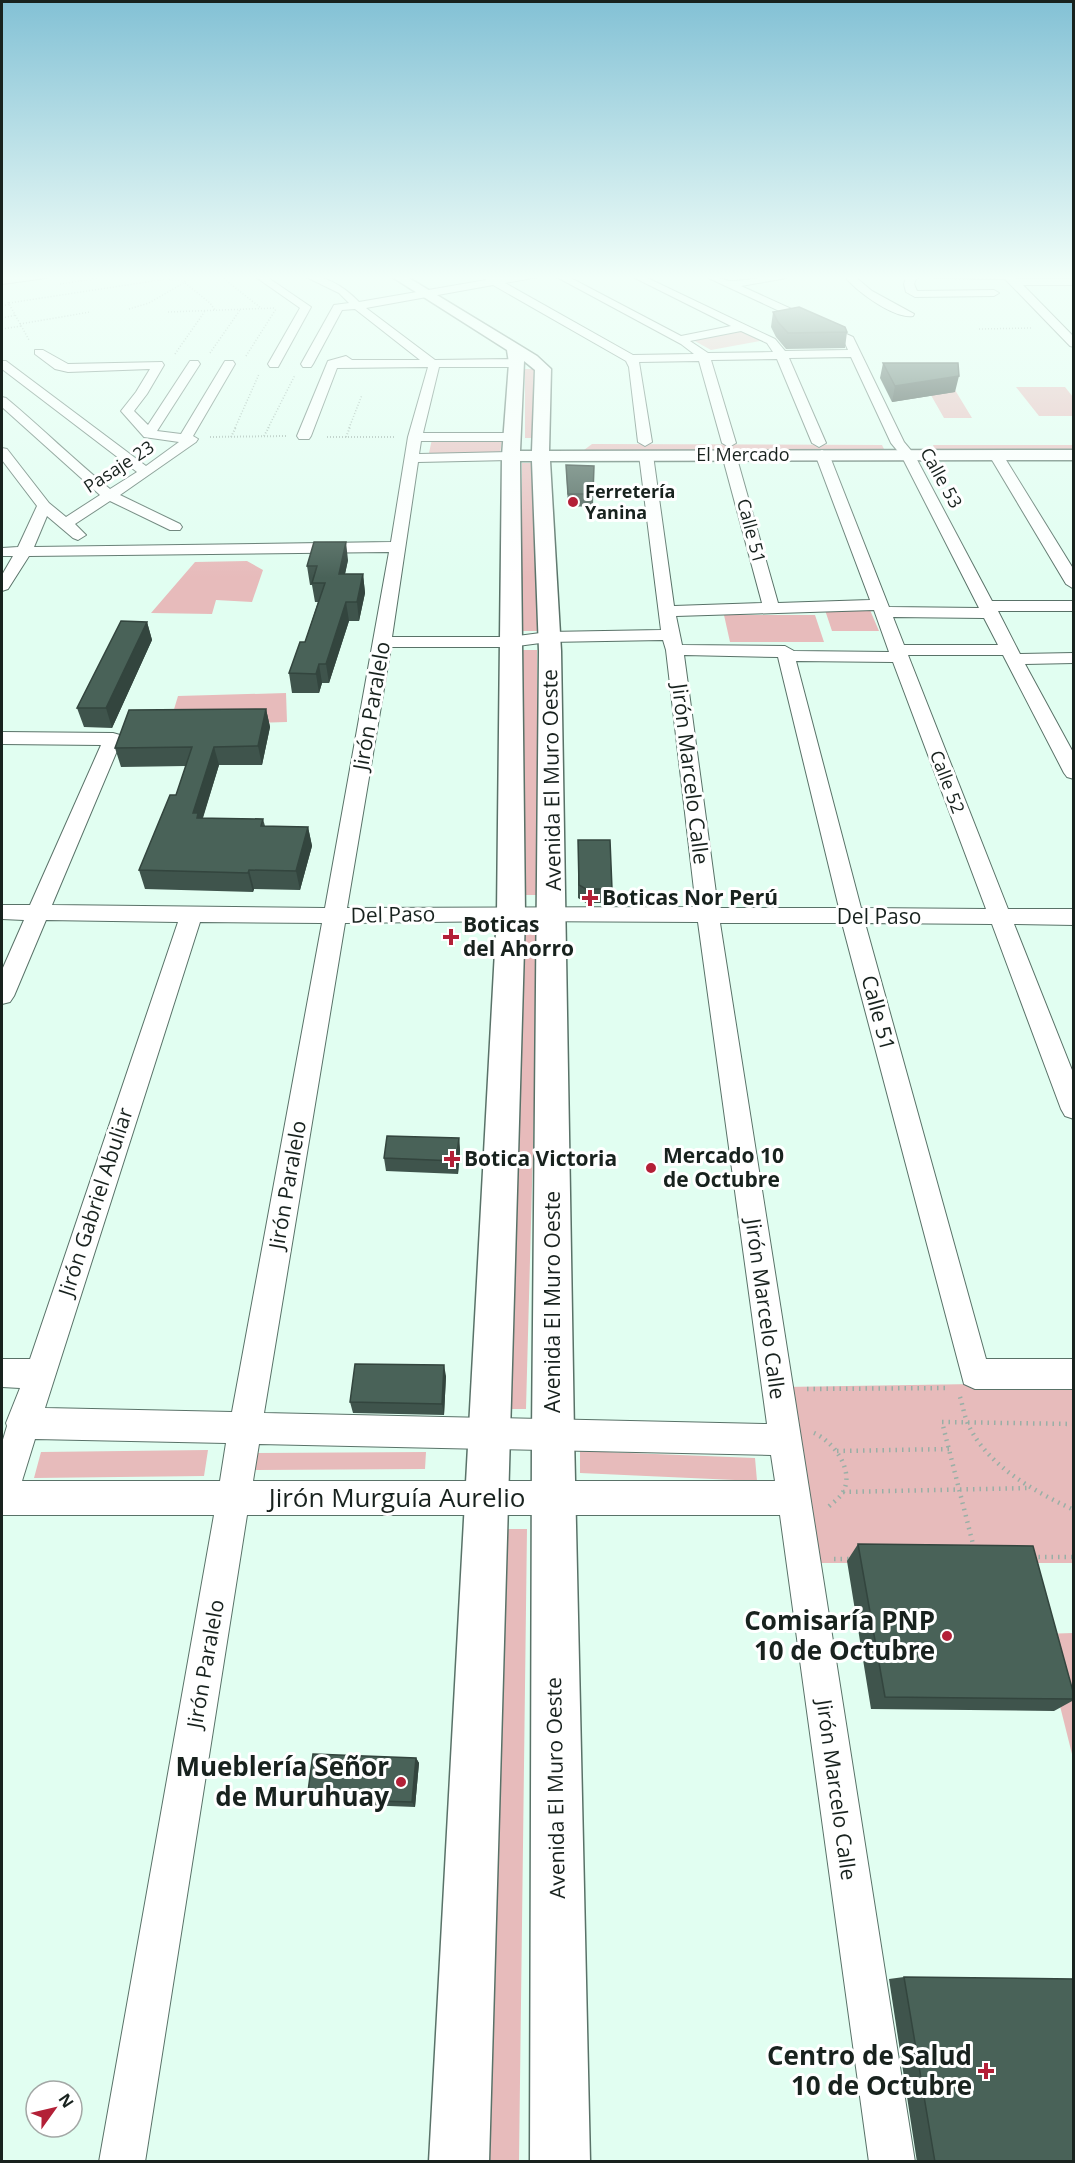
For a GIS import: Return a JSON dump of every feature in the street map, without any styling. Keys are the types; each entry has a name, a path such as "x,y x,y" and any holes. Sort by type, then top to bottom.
{"main road":[{"name":"Avenida El Muro Oeste","path":"518,376 523,447 550,651 553,914 553,1498 560,2162"},
{"name":"Avenida El Muro Oeste","path":"459,2162 511,914 510,642 523,447 541,376"},
{"name":"El Mercado","path":"523,447 902,449 1074,442"},
{"name":"El Mercado","path":"902,449 996,455 1074,455"}],"street":[{"path":"18,376 55,402 90,433 146,472"},
{"path":"152,376 127,411 149,434 155,437 188,439 228,376"},
{"path":"149,434 186,376"},
{"path":"304,436 327,376"},
{"name":"Jirón Paralelo","path":"122,2162 245,1428 383,642 396,547 414,447 421,376"},
{"name":"Jirón Marcelo Calle","path":"636,376 708,916 807,1504 892,2162"},
{"name":"Calle 51","path":"709,376 771,607"},
{"name":"Calle 52","path":"790,376 1074,1109"},
{"name":"Calle 53","path":"868,376 902,449 990,610 1010,654 1074,773"},
{"path":"2,401 108,495 175,527"},
{"name":"Pasaje 23","path":"65,524 146,472 188,439"},
{"path":"414,447 523,447"},
{"name":"El Mercado","path":"414,447 523,447"},
{"path":"2,452 44,506 98,551"},
{"path":"996,455 1074,584"},
{"path":"2,586 26,547 44,506"},
{"path":"2,552 78,535"},
{"path":"26,547 98,551 396,547"},
{"path":"383,642 510,642 548,637 671,632 771,607 990,610 1074,606"},
{"path":"671,632 785,653 1010,654 1074,658"},
{"name":"Calle 51","path":"785,653 852,917 975,1374 1074,1374"},
{"path":"2,738 113,739 2,996"},
{"name":"Del Paso","path":"2,912 336,916 553,914 1074,917"},
{"name":"Jirón Gabriel Abuliar","path":"2,1491 22,1424 192,913"},
{"path":"2,1373 39,1374"},
{"path":"22,1424 553,1435 794,1434"},
{"name":"Jirón Murguía Aurelio","path":"2,1498 553,1498 807,1504"}],"path":[{"path":"231,437 258,376"},
{"path":"264,436 295,376"},
{"path":"346,437 362,395"},
{"path":"795,1389 958,1388 968,1424 977,1440 995,1460 1030,1488 1074,1510"},
{"path":"976,1558 961,1490 942,1422 1074,1424"},
{"path":"794,1434 821,1435 837,1451 844,1470 843,1492 831,1506 807,1504"},
{"path":"837,1451 950,1449"},
{"path":"843,1492 1030,1488"},
{"path":"1019,1557 1074,1557"},
{"path":"825,1559 860,1559"}],"shaded area":[{"path":"525,376 536,376 537,438 525,438"},
{"path":"1016,387 1065,387 1073,397 1073,416 1039,416"},
{"path":"928,390 955,390 972,418 944,418"},
{"path":"432,439 502,440 500,454 429,453"},
{"path":"592,444 882,445 885,451 584,450"},
{"path":"933,445 1073,445 1074,451 935,450"},
{"path":"522,463 535,463 538,631 522,631"},
{"path":"247,561 263,570 252,602 216,600 212,614 151,613 195,562"},
{"path":"825,610 870,610 879,631 832,631"},
{"path":"724,615 815,615 824,642 730,642"},
{"path":"522,650 537,650 537,895 518,895"},
{"path":"286,693 287,722 169,726 178,696"},
{"path":"521,923 539,924 526,1409 501,1409"},
{"path":"1073,1385 1073,1563 811,1563 783,1387"},
{"path":"208,1450 204,1476 34,1478 41,1452"},
{"path":"580,1451 755,1458 757,1481 580,1473"},
{"path":"426,1452 425,1469 255,1470 257,1453"},
{"path":"498,1529 527,1529 519,2161 481,2162"},
{"path":"1073,1633 1073,1758 1042,1634"}],"building":[{"path":"890,376 959,376 959,376 895,386"},
{"path":"566,465 594,466 593,494 568,494"},
{"path":"314,542 346,542 339,574 363,574 357,602 346,602 326,664 319,664 316,674 289,673 300,642 305,642 325,583 312,583 317,566 307,566"},
{"path":"121,621 147,622 106,708 77,708"},
{"path":"266,709 258,746 214,747 193,813 198,813 197,818 263,819 261,826 308,827 296,871 249,870 248,873 139,870 170,795 176,795 192,747 115,748 129,710"},
{"path":"578,840 610,840 612,889 586,889 579,885"},
{"path":"387,1136 459,1138 456,1161 384,1158"},
{"path":"355,1364 444,1365 442,1404 350,1402"},
{"name":"Comisaría PNP 10 de Octubre","path":"858,1544 1033,1546 1074,1699 885,1697"},
{"path":"313,1754 416,1758 412,1802 307,1799"},
{"name":"Centro de Salud 10 de Octubre","path":"904,1977 1074,1979 1074,2162 935,2162"}],"place":[{"name":"Ferretería Yanina","path":"573,502"},
{"name":"Boticas Nor Perú","path":"590,898"},
{"name":"Boticas del Ahorro","path":"451,937"},
{"name":"Botica Victoria","path":"452,1159"},
{"name":"Mercado 10 de Octubre","path":"651,1168"},
{"name":"Comisaría PNP 10 de Octubre","path":"947,1636"},
{"name":"Mueblería Señor de Muruhuay","path":"401,1782"},
{"name":"Centro de Salud 10 de Octubre","path":"986,2071"}]}
